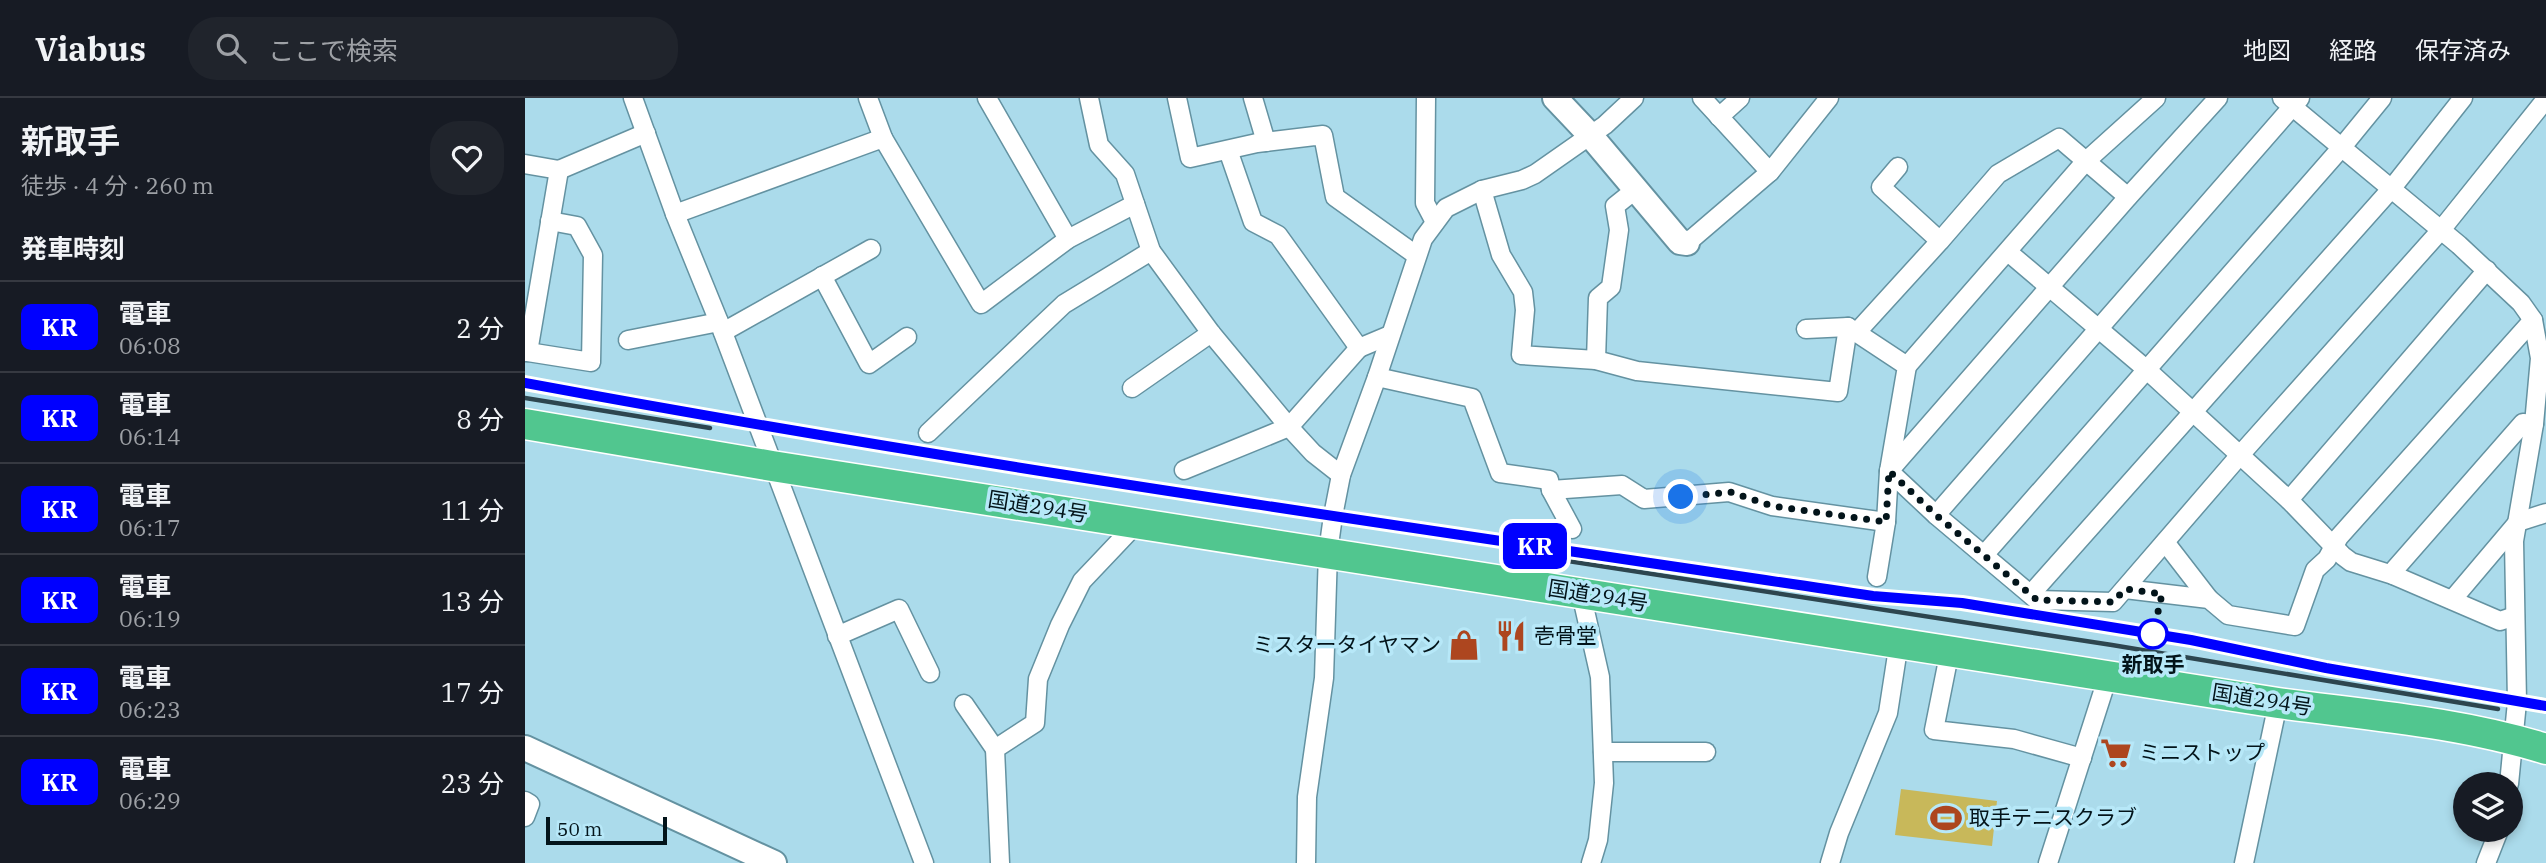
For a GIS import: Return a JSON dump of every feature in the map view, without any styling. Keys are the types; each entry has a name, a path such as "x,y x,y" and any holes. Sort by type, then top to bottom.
{"highway":[{"name":"国道294号","path":"525,424 772,466 2278,703 2470,730 2513,739 2546,750"}],"street":[{"path":"633,98 923,863"},
{"path":"868,98 883,138 981,304 1068,239 1135,204"},
{"path":"987,98 1068,239"},
{"path":"1090,98 1099,145 1125,174 1151,251 1211,333 1289,427 1313,453 1341,475"},
{"path":"1177,98 1190,158 1266,142 1323,135 1335,197 1416,255"},
{"path":"1253,98 1266,142"},
{"path":"1426,98 1425,203 1435,222"},
{"path":"1555,98 1590,135 1680,242 1687,243 1770,172 1829,98"},
{"path":"1306,863 1307,797 1324,678 1328,552 1341,475 1377,377 1416,255 1423,239 1446,208 1482,190 1522,180 1605,125 1634,98"},
{"path":"1702,98 1770,172"},
{"path":"1719,117 1741,98"},
{"path":"1877,577 1886,522 1889,471 1907,366 2085,162 2156,98"},
{"path":"1889,471 2218,98"},
{"path":"1984,555 2382,98"},
{"path":"2031,594 2392,188 2463,98"},
{"path":"1936,515 2292,101 2487,270 2521,303 2533,320 2540,358 2534,424 2538,445 2514,541 2517,702 2510,772"},
{"path":"1889,471 1936,515 2037,600 2113,602 2441,230 2543,107"},
{"path":"525,164 559,170 646,133"},
{"path":"675,214 883,138"},
{"path":"1482,190 1501,255 1523,292 1525,310 1521,355 1596,360 1637,371 1838,392 1852,329 1940,241 1998,174 2059,138 2128,197"},
{"path":"1229,150 1253,222 1278,235 1359,348"},
{"path":"1898,167 1881,187 1940,241"},
{"path":"550,221 577,226 593,255 591,362 526,352 534,264 550,221 559,170"},
{"path":"1596,360 1598,298 1611,287 1619,230 1615,206 1635,190"},
{"path":"628,340 721,327 871,249"},
{"path":"928,433 1064,304 1151,251"},
{"path":"2008,252 2146,369 2289,500 2351,562 2393,575 2500,621 2515,616"},
{"path":"2289,500 2487,270"},
{"path":"822,276 869,364 907,337"},
{"path":"2165,542 2209,599 2228,615 2295,626 2315,570 2327,559 2339,537 2533,320"},
{"path":"1806,329 1852,329 1907,366"},
{"path":"1132,388 1211,333"},
{"path":"1184,470 1289,427 1359,348 1390,335"},
{"path":"1377,377 1472,398 1500,473 1549,480 1551,490 1572,529"},
{"path":"2393,575 2395,569 2523,423 2534,424"},
{"path":"1551,490 1622,485 1644,499 1730,492 1772,506 1886,522"},
{"path":"2452,600 2518,522 2546,513"},
{"path":"995,749 1035,723 1038,679 1082,581 1137,523"},
{"path":"2125,589 2209,599"},
{"path":"1581,593 1600,677 1603,752 1604,783 1598,841 1591,863"},
{"path":"837,636 899,609 930,673"},
{"path":"1830,863 1839,833 1888,713 1899,642"},
{"path":"1950,650 1934,730 2014,739 2082,758"},
{"path":"2048,863 2108,676"},
{"path":"2244,863 2278,703"},
{"path":"964,705 995,749 1000,863"},
{"path":"525,748 774,863"},
{"path":"1603,752 1706,752"},
{"path":"525,801 530,804 525,817"},
{"path":"2486,863 2494,842"}],"shaded area":[{"name":"取手テニスクラブ","path":"1901,789 1997,801 1992,846 1895,835"}],"railway":[{"path":"525,383 861,442 1198,496 1873,596 1963,603 2036,614 2546,706"},
{"path":"525,398 710,428"},
{"path":"1509,552 2112,645 2498,709"}],"train":[{"name":"KR","path":"525,383 757,426 1333,516 1873,596 1962,603 2164,635 2326,668 2546,706"}],"place":[{"name":"新取手","path":"2153,634"},
{"name":"壱骨堂","path":"1511,636"},
{"name":"ミスタータイヤマン","path":"1464,645"},
{"name":"ミニストップ","path":"2116,753"},
{"name":"取手テニスクラブ","path":"1946,818"}],"route":[{"path":"1681,497 1730,492 1772,506 1886,522 1889,471 1936,515 2037,600 2113,602 2125,589 2162,594 2153,634"}]}
